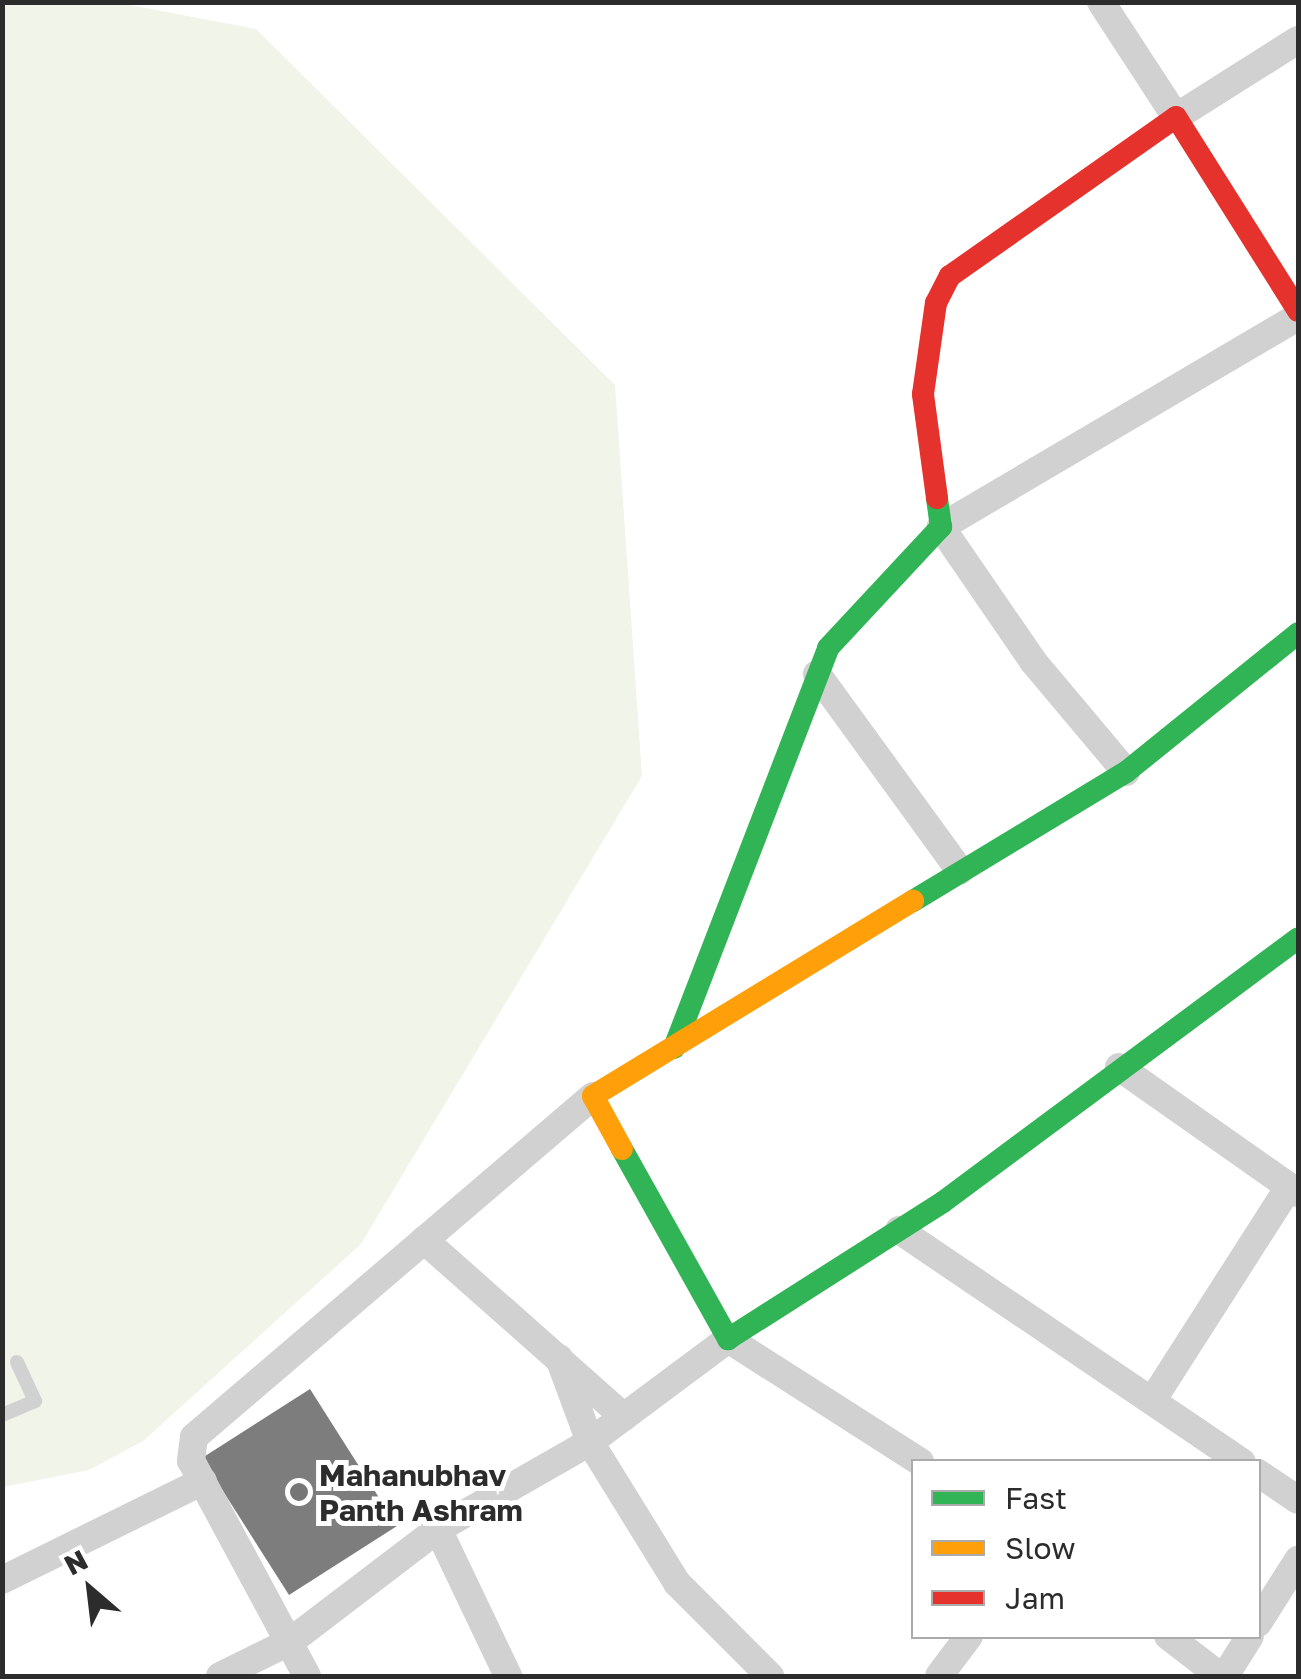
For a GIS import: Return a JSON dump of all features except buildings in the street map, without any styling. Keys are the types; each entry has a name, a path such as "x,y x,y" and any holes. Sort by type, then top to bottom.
{"street":[{"path":"674,1048 817,674 843,625 940,528 1298,314 1101,2"},
{"path":"1126,772 1033,662 940,528 923,394 936,303 950,276 1176,117 1298,40"},
{"path":"307,1676 192,1461 194,1437 593,1096 1126,772 1298,633"},
{"path":"817,674 960,872"},
{"path":"220,1676 291,1641 438,1530 590,1442 728,1339 899,1230 1298,938"},
{"path":"1119,1067 1294,1190 1152,1401"},
{"path":"593,1096 728,1339 915,1459"},
{"path":"899,1230 1238,1459"},
{"path":"424,1240 624,1417"},
{"path":"559,1358 590,1442 687,1596 770,1676"},
{"path":"1261,1475 1298,1500"},
{"path":"2,1580 203,1481"},
{"path":"438,1530 508,1676"},
{"path":"1261,1618 1298,1560"},
{"path":"940,1676 966,1639"},
{"path":"1172,1639 1222,1676 1248,1639"}],"lane":[{"path":"2,1415 36,1400 17,1362"}],"shaded area":[{"path":"3,3 119,3 256,29 615,385 642,776 361,1244 143,1441 89,1470 3,1487"}],"traffic: fast":[{"path":"674,1048 828,648 941,527 937,498"},
{"path":"913,901 1126,772 1298,633"},
{"path":"622,1149 728,1339 943,1202 1298,938"}],"traffic: slow":[{"path":"622,1149 593,1096 913,901"}],"traffic: jam":[{"path":"937,498 923,394 936,303 950,276 1176,117 1298,311"}],"place":[{"name":"Mahanubhav Panth Ashram","path":"299,1492"}]}
